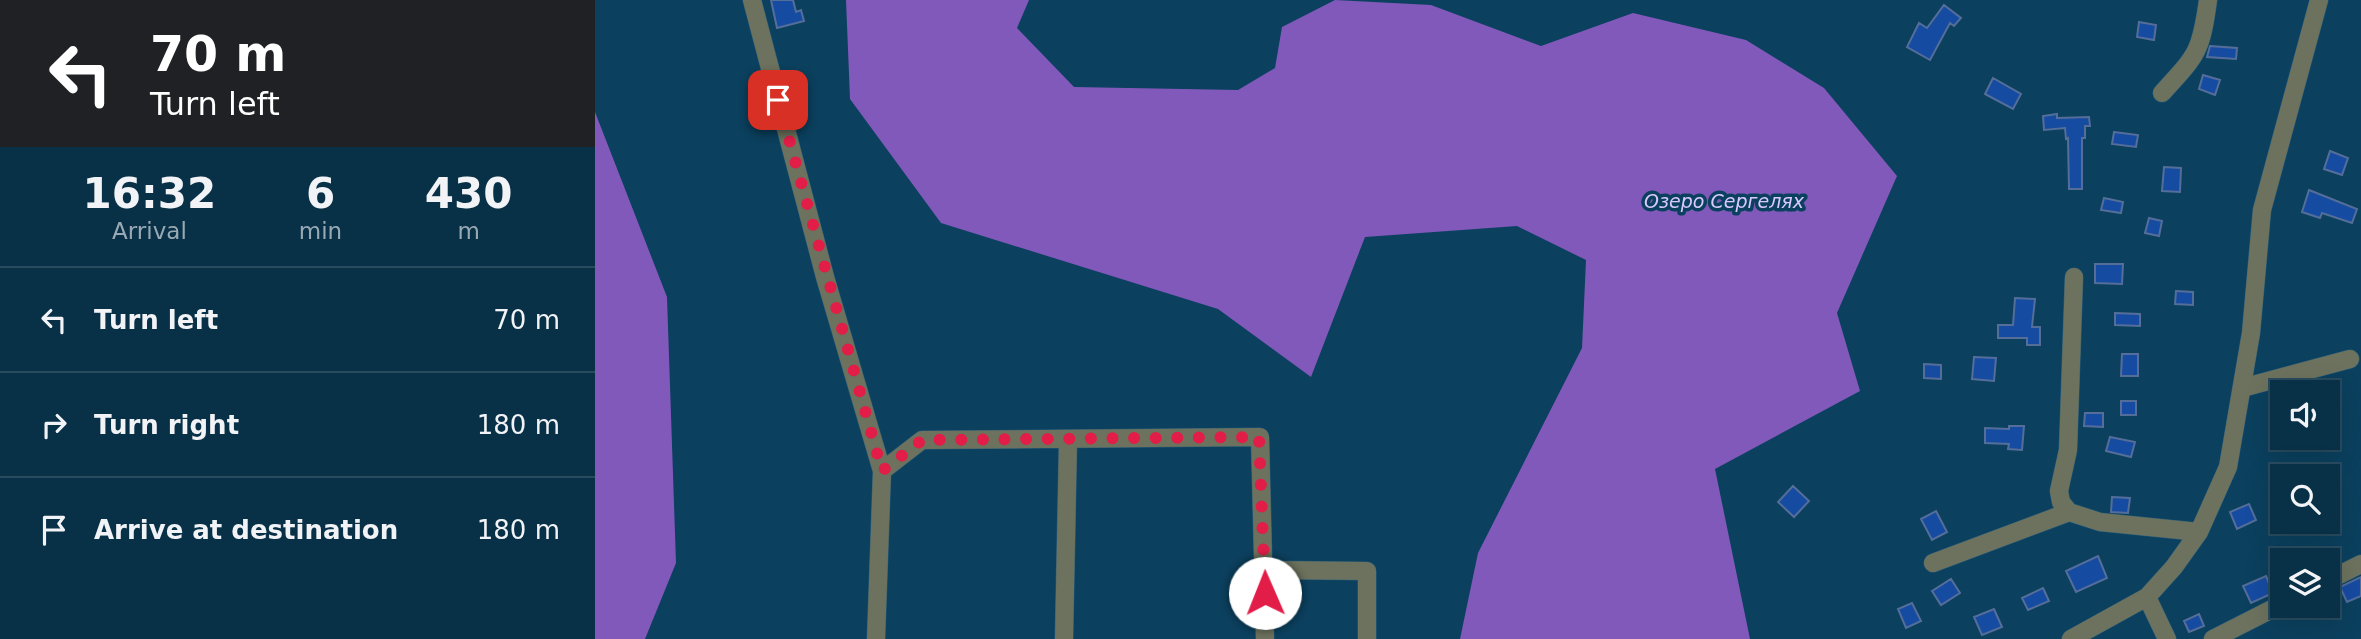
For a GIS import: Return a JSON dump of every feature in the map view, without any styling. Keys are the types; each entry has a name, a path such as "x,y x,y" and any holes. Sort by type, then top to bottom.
{"street":[{"path":"752,0 825,277 882,471 876,639"},
{"path":"2162,93 2196,56 2204,31 2208,0"},
{"path":"2071,639 2147,597 2199,532 2228,467 2251,333 2262,210 2319,0"},
{"path":"2074,277 2067,450 2059,491 2061,502 2069,512 2100,522 2199,532"},
{"path":"2242,388 2350,359"},
{"path":"882,471 922,440 1068,441 1259,437 1265,639"},
{"path":"1064,639 1068,441"},
{"path":"1933,563 2069,512"},
{"path":"2340,574 2361,564"},
{"path":"1265,570 1367,571 1367,639"},
{"path":"2147,597 2167,639"},
{"path":"2213,639 2270,610"}],"water":[{"name":"Озеро Сергелях","path":"846,0 1029,0 1017,28 1074,87 1238,90 1275,68 1282,27 1335,0 1431,5 1541,46 1633,13 1746,40 1824,88 1897,176 1837,313 1860,391 1715,469 1750,639 1460,639 1478,553 1582,348 1586,260 1517,226 1365,237 1311,377 1218,309 941,223 850,99"},
{"path":"595,112 667,297 676,563 645,639 595,639"}],"building":[{"path":"771,0 793,0 796,12 801,10 804,21 777,28"},
{"path":"1944,5 1961,18 1954,26 1950,23 1930,60 1907,47 1919,23 1927,28"},
{"path":"2139,22 2156,25 2154,40 2137,37"},
{"path":"2210,46 2237,48 2236,59 2207,57"},
{"path":"2203,75 2220,80 2215,95 2199,89"},
{"path":"1993,78 2021,94 2013,109 1985,94"},
{"path":"2057,114 2057,118 2089,117 2090,126 2085,126 2085,138 2082,138 2082,189 2069,189 2068,138 2066,139 2065,128 2044,130 2043,116"},
{"path":"2114,132 2138,135 2136,147 2112,144"},
{"path":"2330,151 2348,158 2342,175 2324,169"},
{"path":"2164,167 2181,168 2180,192 2162,191"},
{"path":"2309,190 2357,209 2352,223 2322,213 2320,218 2302,212"},
{"path":"2104,198 2123,202 2121,213 2101,210"},
{"path":"2149,218 2162,221 2159,236 2145,233"},
{"path":"2095,264 2123,264 2122,284 2095,283"},
{"path":"2176,291 2193,292 2193,305 2175,304"},
{"path":"2015,298 2035,299 2032,327 2040,327 2040,345 2027,345 2027,338 1998,338 1998,325 2013,325"},
{"path":"2115,313 2140,314 2140,326 2115,325"},
{"path":"2122,354 2138,354 2138,376 2121,376"},
{"path":"1974,357 1996,358 1994,381 1972,379"},
{"path":"1924,364 1941,365 1941,379 1924,378"},
{"path":"2121,401 2136,401 2136,415 2121,415"},
{"path":"2085,413 2103,413 2103,427 2084,426"},
{"path":"2009,426 2024,426 2022,450 2008,449 2009,444 1985,443 1985,428 2009,429"},
{"path":"2110,437 2135,442 2131,457 2106,451"},
{"path":"1793,486 1809,501 1794,517 1778,502"},
{"path":"2112,497 2130,498 2128,513 2111,512"},
{"path":"2249,504 2256,520 2237,529 2230,512"},
{"path":"1936,511 1947,532 1932,540 1921,519"},
{"path":"2098,556 2107,578 2076,592 2066,571"},
{"path":"2266,576 2270,594 2251,603 2243,586"},
{"path":"2361,577 2361,596 2347,602 2340,587"},
{"path":"1951,579 1960,593 1941,605 1932,591"},
{"path":"2043,588 2049,601 2028,610 2022,598"},
{"path":"1912,603 1921,621 1906,628 1898,609"},
{"path":"1994,609 2002,627 1982,635 1974,617"},
{"path":"2199,614 2204,626 2189,632 2184,621"}],"route":[{"path":"778,100 825,277 882,471 922,440 1068,441 1259,437 1265,593"}]}
